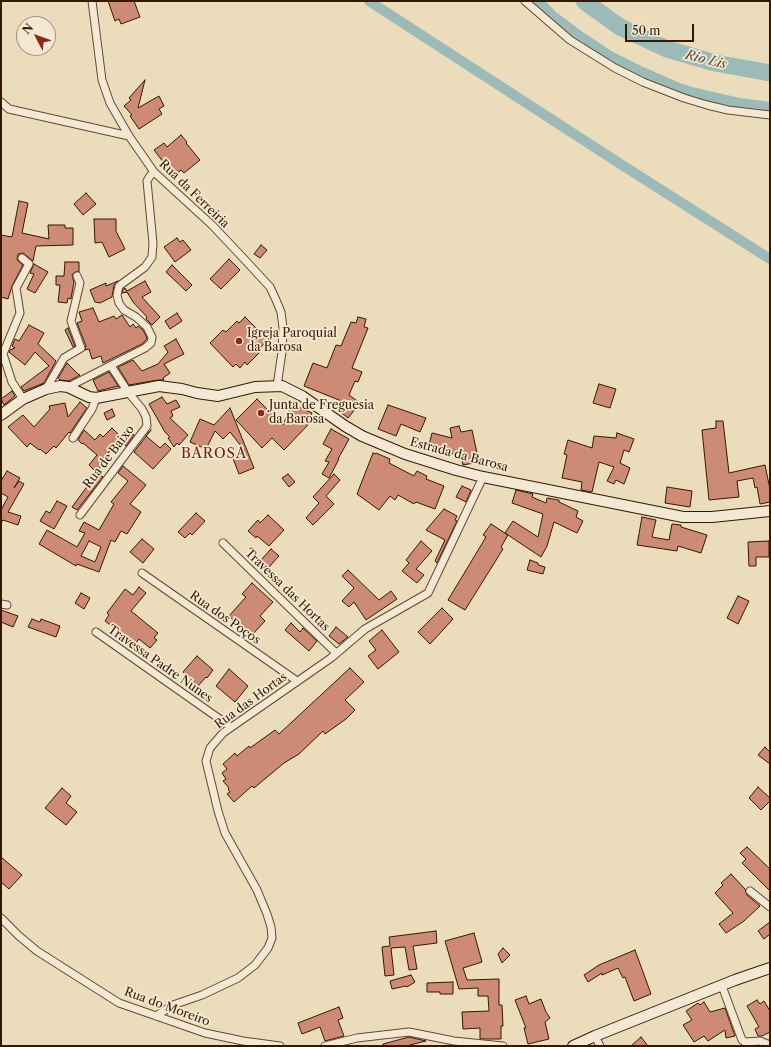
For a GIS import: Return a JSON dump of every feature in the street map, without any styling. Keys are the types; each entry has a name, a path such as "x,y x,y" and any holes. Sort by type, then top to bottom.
{"street":[{"name":"Rua da Ferreiria","path":"92,1 102,80 110,103 129,136 154,172 212,225 270,287 281,312 283,328 282,352 277,386"},
{"path":"525,1 538,14 577,44 616,68 643,82 707,105 728,110 770,115"},
{"path":"1,102 9,110 129,136"},
{"path":"68,387 145,348 151,343 152,337 147,327 136,317 124,310 118,303 117,295 119,286 145,267 152,257 148,181 154,172"},
{"path":"22,258 29,264 16,288 20,313 3,354 12,382 24,399"},
{"path":"46,389 64,358 81,348 71,321 80,283 77,276"},
{"path":"110,366 128,392"},
{"path":"1,415 24,399 46,389 60,386 68,387 85,395 96,398 92,409 73,438"},
{"name":"Estrada da Barosa","path":"96,398 159,386 167,386 218,396 255,387 277,386 289,388 362,436 429,462 483,477 683,517 712,517 770,511"},
{"name":"Rua de Baixo","path":"80,515 147,426 146,417 142,409 128,392"},
{"name":"Rua das Hortas","path":"156,1016 173,1005 238,978 254,965 268,948 272,938 271,927 267,914 257,890 225,833 206,761 210,748 223,733 336,653 365,629 428,593 483,477"},
{"name":"Travessa das Hortas","path":"223,543 336,653"},
{"name":"Rua dos Poços","path":"142,573 297,681"},
{"name":"Travessa Padre Nunes","path":"96,632 231,727"},
{"path":"750,891 770,907"},
{"name":"Rua do Moreiro","path":"1,918 37,951 119,1003 205,1033 243,1041 280,1046"},
{"path":"573,1046 770,968"},
{"path":"722,986 742,1040 746,1042 760,1041 770,1045"},
{"path":"325,1046 357,1038 409,1032 454,1042 503,1046"},
{"path":"595,1036 600,1046"}],"building":[{"path":"108,1 134,1 140,17 121,24 119,19 115,21"},
{"path":"145,80 138,108 159,96 164,106 159,109 162,114 139,129 130,116 132,115 124,106 131,100 129,98"},
{"path":"181,135 200,160 184,173 181,170 174,176 154,150 164,143 167,147"},
{"path":"86,193 96,204 83,215 74,204"},
{"path":"19,201 28,203 22,233 49,239 48,225 65,225 65,228 73,228 73,245 36,246 33,261 23,253 18,254 17,260 23,265 12,286 8,299 1,297 1,235 12,237"},
{"path":"94,219 116,219 116,231 125,249 109,257 102,242 95,243"},
{"path":"177,238 180,242 183,240 191,250 175,262 164,247"},
{"path":"261,245 267,250 260,258 254,254"},
{"path":"229,259 240,270 221,289 210,279"},
{"path":"65,262 79,262 79,272 75,272 72,275 74,282 71,299 68,298 67,303 58,302 60,285 56,285 56,276 64,276"},
{"path":"34,264 48,272 35,293 27,289 34,274 30,273"},
{"path":"172,265 192,285 186,291 166,272"},
{"path":"118,281 114,285 112,297 100,303 95,302 90,290 106,283 106,286"},
{"path":"145,281 151,292 142,297 160,317 152,325 146,319 147,317 133,302 127,292 122,293 123,289 125,288 127,291"},
{"path":"93,308 99,322 114,316 116,319 122,315 130,327 133,324 136,328 138,326 143,330 147,338 146,340 142,344 103,363 101,356 92,359 89,349 85,350 86,346 77,323 82,321 79,312"},
{"path":"177,313 182,321 170,329 165,321"},
{"name":"Igreja Paroquial da Barosa","path":"245,317 268,340 258,350 260,352 247,365 245,362 240,368 236,364 233,367 210,343 223,330 226,332 237,321 239,323"},
{"path":"358,317 366,319 364,327 368,328 352,368 362,372 358,382 355,381 349,395 360,403 348,418 338,410 344,402 304,386 313,363 327,368 336,345 341,346 351,322 356,323"},
{"path":"29,325 44,333 38,344 56,361 44,383 24,391 21,387 49,366 35,352 25,365 9,352 15,348 12,346 15,339 19,341"},
{"path":"68,328 75,346 73,347 65,330"},
{"path":"176,339 184,354 164,364 170,373 163,378 164,380 129,385 118,367 133,360 142,371 158,364 168,352 164,346"},
{"path":"67,363 80,375 69,381 60,380 58,378"},
{"path":"109,372 119,387 98,391 93,380"},
{"path":"599,384 616,389 610,408 593,403"},
{"path":"12,391 15,396 4,405 1,399"},
{"path":"162,397 167,404 176,400 180,407 171,411 173,416 170,418 188,435 179,445 177,443 174,447 168,438 170,437 165,432 149,404"},
{"path":"257,399 283,425 292,404 312,413 307,426 284,450 272,438 262,448 236,420"},
{"path":"80,402 87,408 70,433 69,432 56,448 54,446 46,454 30,443 27,447 8,427 23,415 34,427 50,409 49,406 65,403 68,417"},
{"path":"388,405 426,418 420,432 401,424 396,436 378,429"},
{"path":"230,408 254,468 239,474 232,456 245,451 230,432 223,439 215,431 206,449 190,442 200,419 214,425"},
{"path":"112,409 115,416 107,420 104,413"},
{"path":"716,421 723,421 729,473 765,465 770,489 770,502 760,504 757,487 755,488 753,478 737,481 739,497 709,500 702,430 716,428"},
{"path":"459,426 461,432 472,430 479,462 463,465 460,452 451,454 428,449 432,433 452,438 450,428"},
{"path":"112,428 122,438 100,462 103,464 96,472 89,465 97,455 78,440 84,430 95,440 100,434 103,437"},
{"path":"331,429 349,439 329,478 322,474 329,462 325,461 332,449 323,444"},
{"path":"130,432 134,435 126,446 122,442"},
{"path":"617,433 634,439 629,452 624,450 620,463 630,468 624,484 616,480 614,484 607,481 614,467 599,462 592,492 581,490 582,482 562,478 567,455 564,454 568,440 592,448 594,436 616,438"},
{"path":"146,436 160,448 165,443 171,449 153,469 134,452"},
{"path":"373,453 390,459 389,463 414,476 417,471 427,476 426,479 444,486 435,509 416,502 414,504 398,495 395,500 390,496 379,510 357,494"},
{"path":"123,466 146,485 130,504 141,512 127,534 121,531 115,542 111,540 99,572 77,564 76,566 39,544 47,530 77,547 85,533 79,531 84,522 99,530 114,504 111,502 128,481 118,473","holes":["89,541 101,547 95,562 81,556"]},
{"path":"7,471 20,478 14,488 19,481 24,484 8,512 21,516 18,525 3,520 1,523 1,510 8,497 1,493 1,481"},
{"path":"97,473 103,477 77,510 72,507"},
{"path":"288,474 295,482 289,487 282,478"},
{"path":"334,474 340,480 326,496 334,504 313,525 306,518 319,503 313,497"},
{"path":"462,486 471,490 466,502 456,497"},
{"path":"667,487 692,491 690,507 665,503"},
{"path":"516,490 533,494 532,497 546,503 547,498 559,500 559,502 578,511 576,517 583,521 577,533 554,522 547,546 541,557 505,533 513,521 538,537 543,514 512,503"},
{"path":"57,501 67,506 54,529 40,521 46,511 50,513"},
{"path":"444,509 457,516 455,520 457,521 437,563 435,561 445,540 426,530"},
{"path":"196,513 205,521 192,535 190,533 185,538 178,532"},
{"path":"268,515 284,530 269,546 248,531 258,520 260,523"},
{"path":"642,517 656,520 652,537 669,540 672,524 681,525 681,527 707,535 701,553 678,546 677,551 637,545"},
{"path":"491,524 508,535 501,547 503,549 465,610 448,600 486,537 483,535"},
{"path":"142,539 154,549 143,563 130,552"},
{"path":"421,541 432,551 416,569 424,575 417,583 402,571 409,563 406,560"},
{"path":"769,541 769,557 756,557 756,566 749,566 748,542"},
{"path":"271,549 279,556 269,567 261,560"},
{"path":"530,560 545,567 543,574 527,570"},
{"path":"348,570 379,600 391,591 397,599 366,620 354,602 349,607 342,601 354,588 342,576"},
{"path":"252,583 273,602 260,616 265,621 251,636 229,616 246,597 242,594"},
{"path":"139,587 146,593 131,611 158,633 154,638 157,640 150,648 139,639 135,644 105,621 109,615 107,613 125,589 133,595"},
{"path":"81,593 90,598 84,609 75,603"},
{"path":"738,596 749,601 738,624 727,618"},
{"path":"442,608 453,619 430,644 418,632"},
{"path":"1,610 18,616 13,627 1,622"},
{"path":"32,619 40,622 41,619 60,626 56,637 28,627"},
{"path":"291,623 300,632 303,628 317,641 309,651 285,630"},
{"path":"336,627 348,637 339,644 329,636"},
{"path":"382,630 399,652 378,669 368,656 376,650 369,641"},
{"path":"197,656 213,670 198,686 183,672"},
{"path":"350,668 364,682 345,700 355,710 346,719 325,734 323,731 299,754 284,763 254,788 252,786 234,802 227,794 230,792 228,789 229,788 223,781 226,779 222,773 227,769 223,764 235,753 237,756 249,746 250,748 275,730 279,734"},
{"path":"229,669 248,686 235,702 216,686"},
{"path":"765,747 770,752 770,764 758,755"},
{"path":"758,787 770,798 770,801 761,810 749,798"},
{"path":"62,788 71,796 66,803 77,812 66,825 45,808"},
{"path":"747,847 770,869 770,891 742,863 746,859 740,853"},
{"path":"1,857 22,875 9,889 1,882"},
{"path":"731,874 745,889 747,895 760,906 744,921 726,933 719,924 733,913 715,893 723,885 721,883"},
{"path":"770,922 770,934 764,939 758,931"},
{"path":"436,931 437,943 413,946 417,969 409,970 405,947 391,948 394,975 385,976 382,947 390,946 389,937"},
{"path":"474,933 482,962 463,968 467,980 499,979 499,1005 502,1005 503,1026 501,1026 501,1039 480,1039 480,1028 463,1029 462,1012 489,1011 488,996 478,996 478,988 459,989 445,941"},
{"path":"503,948 510,955 502,963 498,954"},
{"path":"635,950 651,994 634,1001 625,977 623,978 618,968 602,975 602,973 588,982 584,975 599,965"},
{"path":"411,975 415,982 407,987 392,989 390,981"},
{"path":"453,982 453,994 427,992 427,983"},
{"path":"526,996 529,1004 541,999 550,1018 545,1022 549,1039 528,1044 524,1028 526,1028 515,1000"},
{"path":"757,1000 760,1004 764,1001 770,1011 770,1032 762,1036 758,1036 755,1029 759,1027 747,1006"},
{"path":"704,1002 710,1012 725,1008 735,1036 726,1038 725,1030 708,1041 704,1036 694,1042 683,1025 692,1020 686,1011 698,1003 700,1005"},
{"path":"339,1007 343,1018 338,1020 344,1036 325,1041 320,1027 302,1034 298,1023"},
{"path":"409,1037 426,1041 406,1046 383,1046 383,1044"},
{"path":"641,1037 648,1046 631,1046"}],"waterway":[{"path":"369,1 770,259"},
{"path":"538,1 553,16 581,37 610,56 638,70 679,88 695,93 739,103 770,107"},
{"name":"Rio Lis","path":"584,1 620,27 667,49 715,63 770,73"}],"place":[{"name":"Igreja Paroquial da Barosa","path":"239,341"},
{"name":"Junta de Freguesia da Barosa","path":"261,413"}],"district":[{"name":"BAROSA","path":"214,454"}]}
